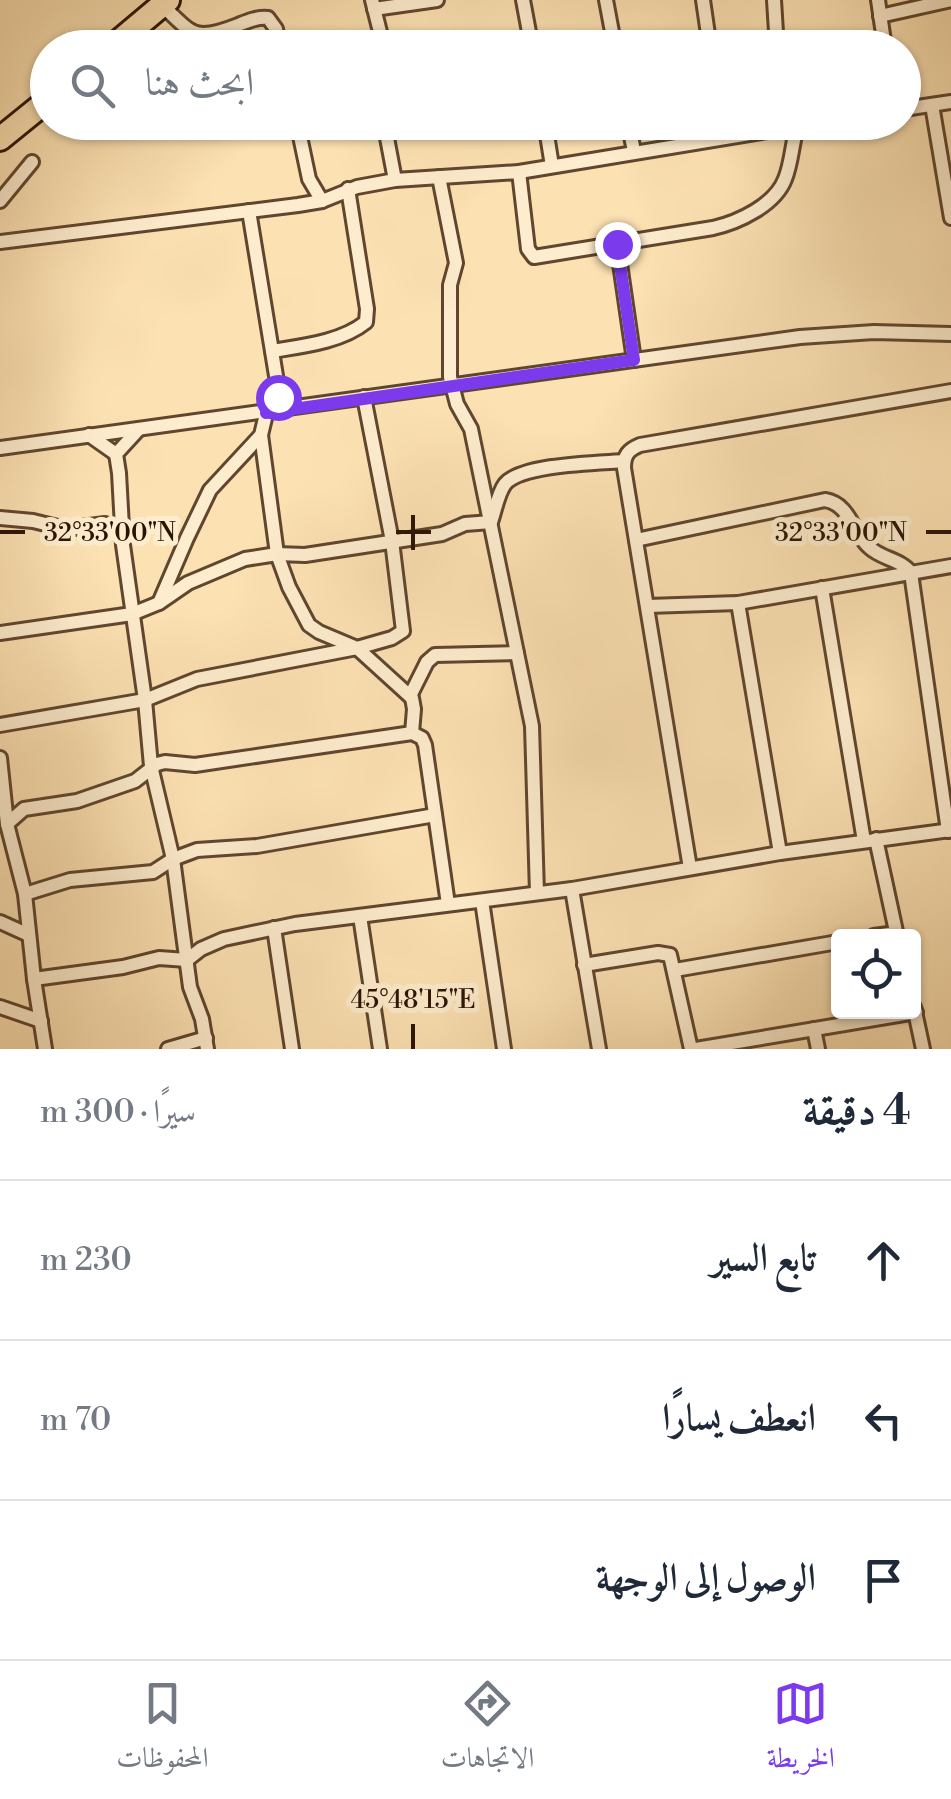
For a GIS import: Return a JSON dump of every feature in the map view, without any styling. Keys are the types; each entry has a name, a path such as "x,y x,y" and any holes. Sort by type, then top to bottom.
{"highway":[{"path":"133,30 165,3"},
{"path":"0,139 30,115"}],"street":[{"path":"380,30 374,4 437,0"},
{"path":"523,0 529,30"},
{"path":"606,0 612,30"},
{"path":"702,0 707,30"},
{"path":"774,0 776,30"},
{"path":"878,0 882,30"},
{"path":"880,16 951,0"},
{"path":"165,3 191,30"},
{"path":"225,30 252,19 268,18 276,30"},
{"path":"921,107 951,102"},
{"path":"932,105 951,218"},
{"path":"301,140 310,179 322,200"},
{"path":"387,140 395,180"},
{"path":"548,140 552,166"},
{"path":"632,140 634,151"},
{"path":"0,242 322,200 348,189 395,180 519,172 710,140"},
{"path":"519,172 531,256 737,221 778,193 794,140"},
{"path":"0,201 32,162"},
{"path":"439,177 456,255 450,285 450,377 457,404 471,429 532,726 537,894"},
{"path":"272,351 311,345 366,322 348,189"},
{"path":"249,211 279,394 266,413 261,435 278,554 289,587 309,625 358,648 410,696 414,710 412,733"},
{"path":"617,244 634,360"},
{"path":"0,448 833,334 951,334"},
{"path":"690,868 636,540 626,454 640,445 951,391"},
{"path":"0,724 145,700 197,679 358,648 403,632 392,541 364,398"},
{"path":"116,454 140,428"},
{"path":"89,435 116,454 151,766 172,859 190,987 206,1044 168,1049"},
{"path":"160,603 210,490 261,435"},
{"path":"491,522 505,484 513,477 542,468 624,461"},
{"path":"34,979 160,958 187,960 224,939 274,928 572,889 780,853 950,831 906,566 866,546 841,506 825,500 636,540"},
{"path":"0,518 66,530 105,524 122,532"},
{"path":"0,634 132,614 160,603 188,583 244,559 305,555 442,534 466,524 491,522"},
{"path":"648,606 738,603 951,566"},
{"path":"822,588 870,840 894,929"},
{"path":"738,603 780,853"},
{"path":"410,696 426,662 435,654 517,652"},
{"path":"7,824 24,809 77,801 134,781 151,766 165,762 194,765 412,733 422,738 425,745 448,904"},
{"path":"0,761 7,824 26,894 45,1049"},
{"path":"26,894 70,880 154,872 172,859 197,850 257,846 435,815"},
{"path":"572,889 599,1049"},
{"path":"482,901 504,1049"},
{"path":"360,916 380,1049"},
{"path":"0,922 29,936"},
{"path":"274,928 292,1049"},
{"path":"675,970 831,943"},
{"path":"584,965 662,953 670,956 693,1049 734,1046 862,1019"},
{"path":"0,1007 41,1021"},
{"path":"916,1019 923,1049"},
{"path":"814,1029 818,1049"}],"route":[{"path":"278,397 266,413 634,360 617,244"}]}
